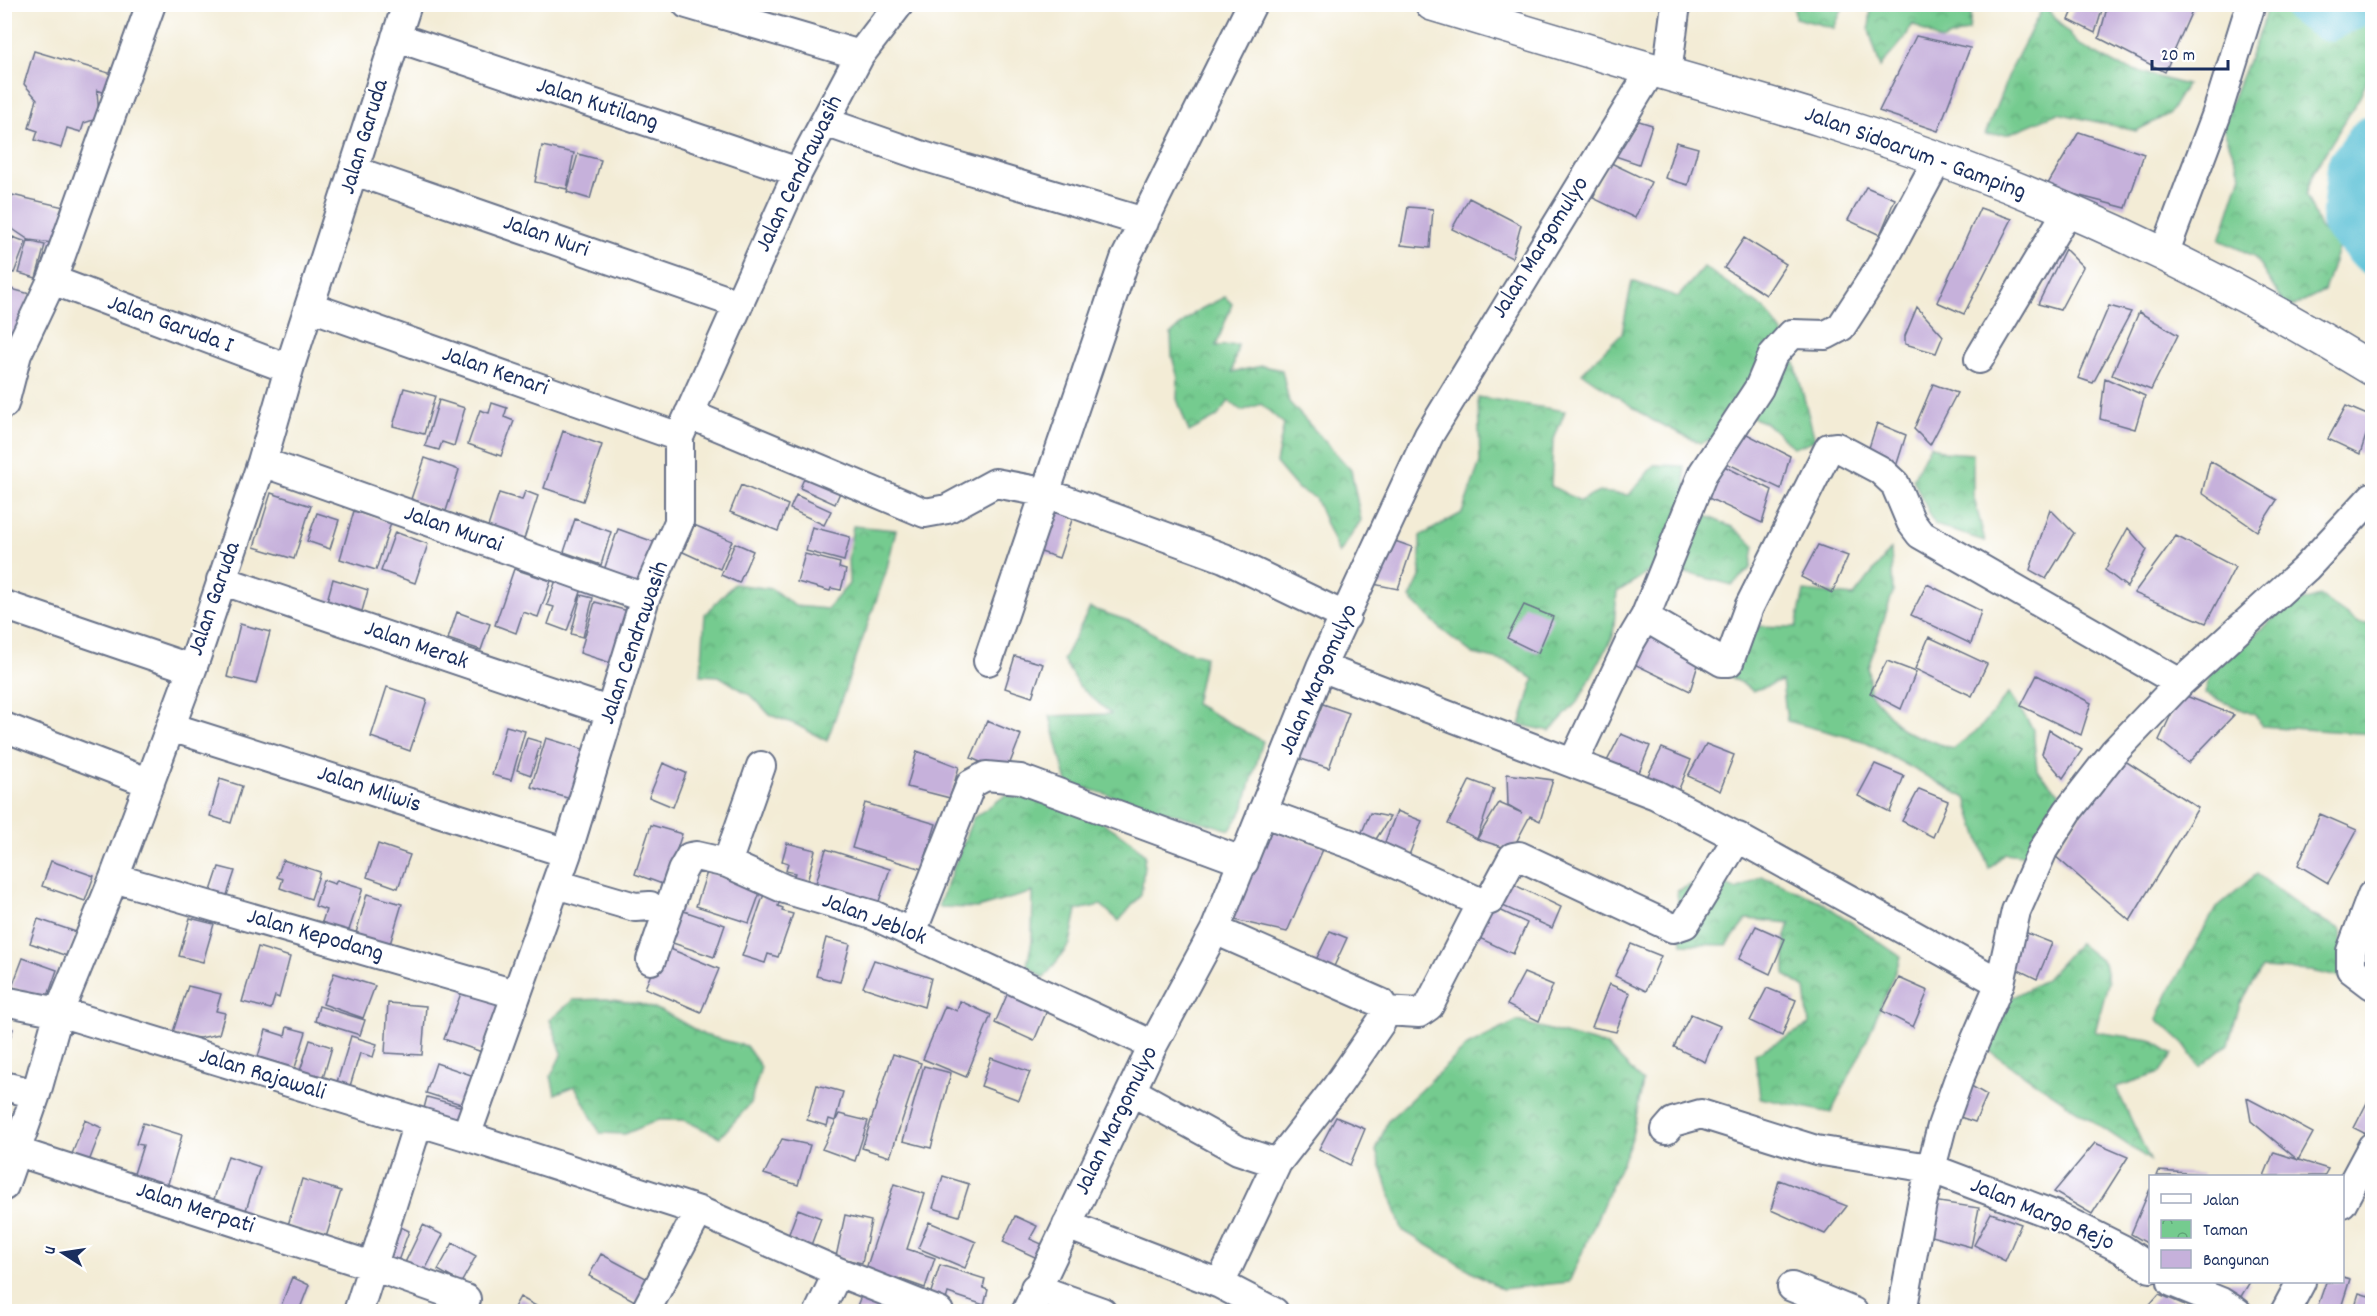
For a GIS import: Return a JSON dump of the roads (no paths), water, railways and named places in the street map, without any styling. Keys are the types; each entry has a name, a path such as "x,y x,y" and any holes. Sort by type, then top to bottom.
{"main road":[{"name":"Jalan Sidoarum - Gamping","path":"1432,4 1819,118 1938,159 2068,210 2164,254 2257,302 2372,367"}],"street":[{"path":"4,404 11,352 52,280 151,4"},
{"name":"Jalan Garuda","path":"4,1186 18,1152 59,1012 114,878 192,669 262,462 289,369 355,171 407,4"},
{"path":"687,4 860,55"},
{"name":"Jalan Cendrawasih","path":"466,1136 567,853 645,598 680,522 684,425 798,172 860,55 898,4"},
{"path":"987,661 1043,492 1125,259 1252,4"},
{"path":"1660,72 1676,4"},
{"path":"2164,254 2216,116 2251,4"},
{"name":"Jalan Kutilang","path":"396,37 798,172"},
{"name":"Jalan Margomulyo","path":"1031,1300 1133,1092 1153,1045 1215,930 1322,667 1441,414 1660,72"},
{"path":"825,122 926,158 1144,222"},
{"path":"1573,763 1629,644 1645,617 1703,473 1759,388 1773,355 1792,334 1826,335 1841,327 1880,267 1938,159"},
{"name":"Jalan Nuri","path":"355,171 738,304"},
{"path":"1979,359 2068,210"},
{"name":"Jalan Garuda I","path":"52,280 289,369"},
{"name":"Jalan Kenari","path":"311,307 684,425 925,513 947,509 995,483 1043,492 1224,558 1346,617"},
{"path":"1645,617 1722,662 1729,662 1749,607 1828,448 1837,447 1880,470 1895,484 1911,522 1920,534 2180,683"},
{"name":"Jalan Murai","path":"262,462 645,598"},
{"path":"1902,1311 1930,1168 1958,1081 2000,983 2016,911 2043,850 2114,752 2180,683 2306,568 2373,497"},
{"name":"Jalan Merak","path":"221,580 611,712"},
{"path":"4,605 192,669"},
{"path":"1322,667 1656,795 1737,837 2000,983"},
{"path":"4,727 150,783"},
{"name":"Jalan Mliwis","path":"171,727 567,853"},
{"path":"727,863 761,766"},
{"path":"912,932 971,784 986,776 1020,779 1244,862"},
{"path":"1262,812 1353,845 1482,903"},
{"path":"1385,1011 1419,1013 1429,1006 1482,903 1490,900 1513,857 1519,856 1673,928 1685,924 1737,837"},
{"name":"Jalan Jeblok","path":"651,960 687,861 696,856 727,863 785,889 845,905 912,932 1153,1045"},
{"name":"Jalan Kepodang","path":"114,878 515,994"},
{"path":"556,884 635,907 650,906"},
{"path":"2373,895 2351,951 2351,969 2373,985"},
{"path":"1215,930 1381,1003 1385,1011 1381,1023 1337,1086 1277,1163 1220,1284"},
{"name":"Jalan Rajawali","path":"4,1001 59,1012 466,1136 699,1211 838,1272 939,1311"},
{"path":"4,1086 36,1094"},
{"path":"1133,1092 1238,1150 1277,1163"},
{"name":"Jalan Margo Rejo","path":"1666,1130 1673,1122 1701,1114 1816,1150 1930,1168 2054,1215 2122,1249 2149,1267"},
{"path":"358,1311 418,1123"},
{"path":"2344,1201 2373,1147"},
{"name":"Jalan Merpati","path":"18,1152 372,1266 466,1299"},
{"path":"645,1311 699,1211"},
{"path":"1067,1225 1220,1284 1274,1311"},
{"path":"819,1311 838,1272"},
{"path":"2177,1283 2236,1311"},
{"path":"2285,1311 2300,1283"},
{"path":"1792,1287 1853,1311"},
{"path":"1031,1300 1102,1311"}],"waterway":[{"path":"2306,4 2328,18 2357,4"},
{"path":"2372,138 2350,167 2344,221 2372,252"}]}
